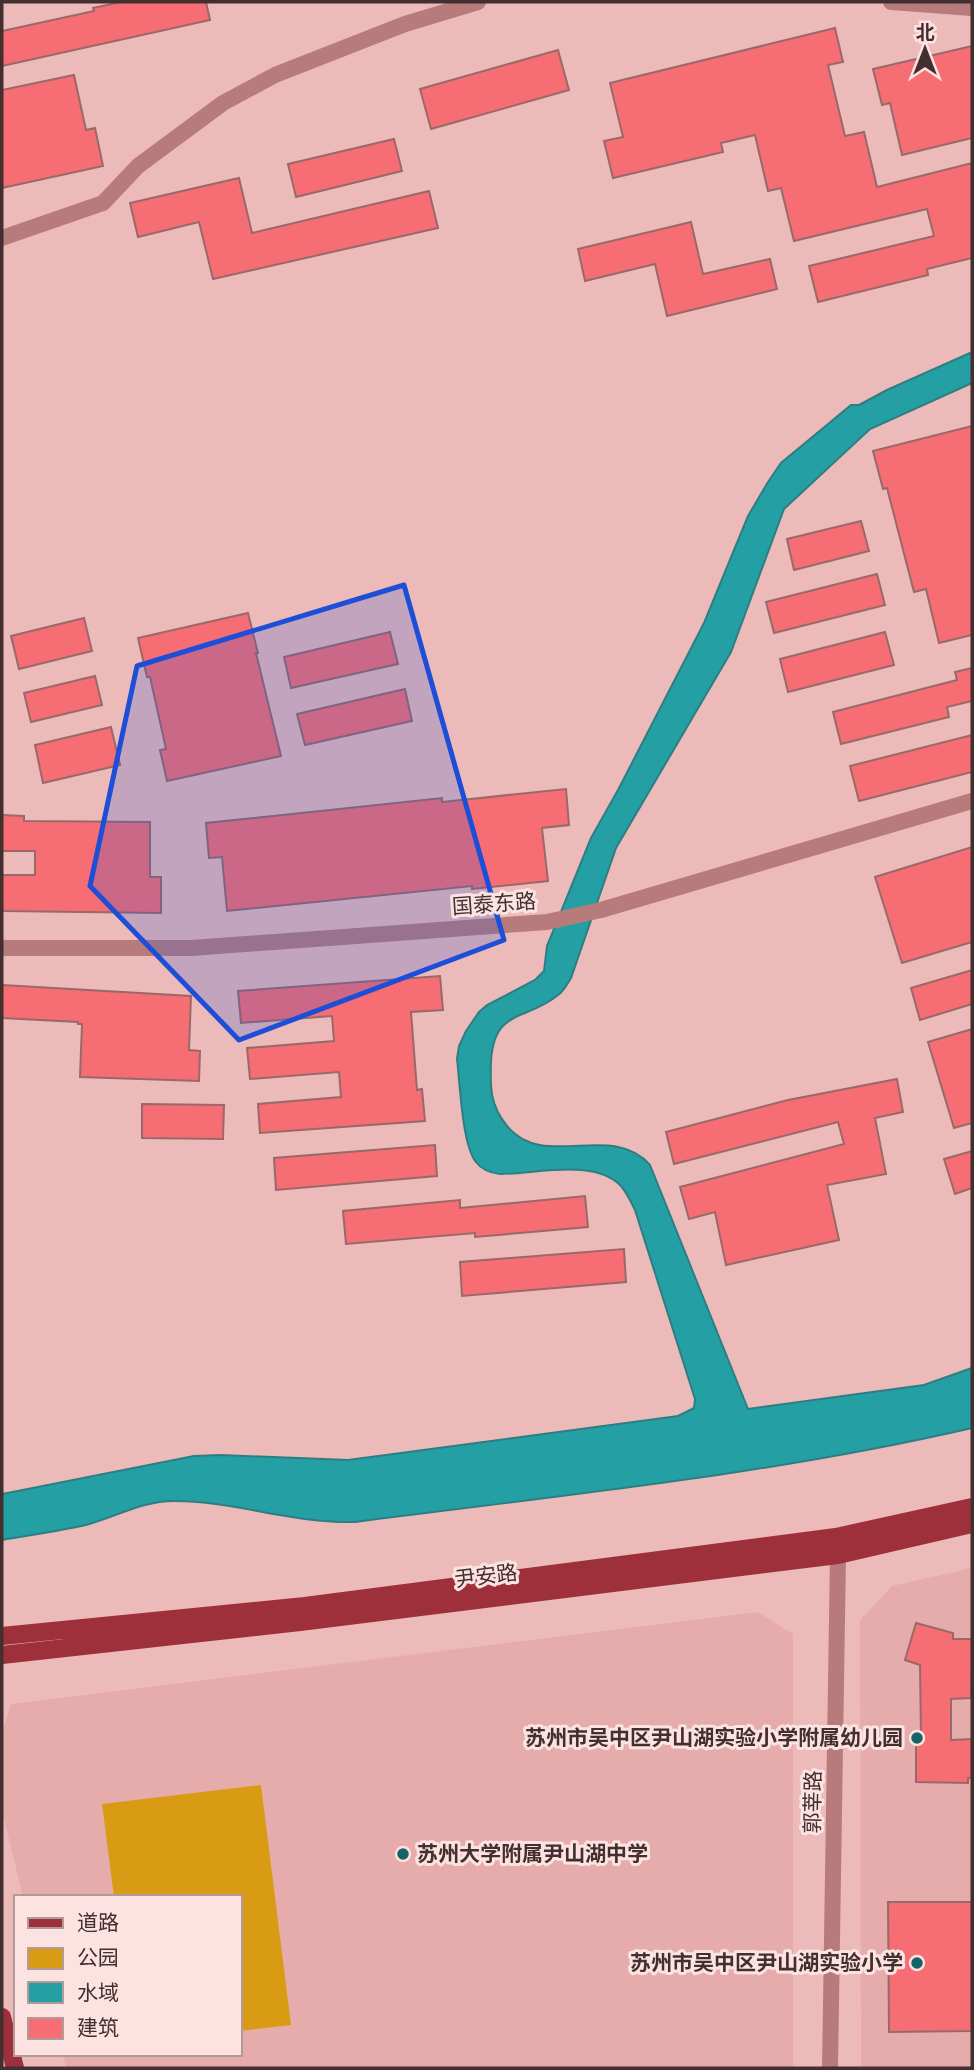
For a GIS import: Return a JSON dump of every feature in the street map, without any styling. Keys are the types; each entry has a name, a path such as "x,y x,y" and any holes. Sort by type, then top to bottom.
{"main road":[{"name":"尹安路","path":"2,1636 305,1606 837,1546 972,1507"},
{"name":"尹安路","path":"2,1655 300,1622 837,1546 972,1524"},
{"path":"2,2017 15,2068"}],"street":[{"path":"2,238 103,203 138,166 223,103 275,75 405,24 478,2"},
{"path":"891,2 972,8"},
{"name":"国泰东路","path":"2,948 191,948 547,922 601,909 972,800"},
{"name":"郭莘路","path":"830,2068 837,1546"}],"highlighted area":[{"path":"404,585 504,940 239,1040 90,886 137,666"}],"shaded area":[{"path":"972,1568 972,2068 861,2068 860,1620 892,1586"},
{"name":"苏州大学附属尹山湖中学","path":"758,1612 793,1634 793,2068 66,2068 63,2056 242,2056 242,1895 23,1895 2,1810 2,1734 11,1704"}],"green space":[{"path":"261,1785 291,2025 242,2031 242,1895 114,1895 102,1804"}],"water":[{"path":"972,352 972,383 870,429 784,509 731,652 616,848 571,978 558,995 514,1018 498,1032 493,1044 491,1080 497,1111 507,1126 522,1139 558,1147 617,1147 634,1153 650,1165 748,1409 924,1385 972,1368 972,1428 819,1459 742,1471 355,1522 309,1520 219,1505 174,1501 140,1506 86,1525 2,1540 2,1494 194,1456 348,1460 678,1416 694,1408 695,1399 635,1210 625,1192 610,1177 596,1172 564,1170 500,1174 481,1167 471,1154 465,1128 457,1059 459,1046 479,1012 487,1005 535,980 544,971 547,946 591,838 704,623 748,516 781,463 851,405 859,405"}],"building":[{"path":"121,2 206,2 210,20 2,66 2,31 94,11 93,8"},
{"path":"835,28 843,62 828,65 845,136 864,132 877,187 972,163 972,258 927,269 928,275 818,302 809,266 934,236 927,209 794,241 781,188 768,191 755,135 721,143 723,152 613,178 604,141 623,137 610,83"},
{"path":"972,46 972,138 902,155 890,103 882,105 873,69"},
{"path":"558,50 569,90 431,129 420,89"},
{"path":"74,75 86,130 95,128 103,166 2,188 2,90"},
{"path":"394,139 402,171 296,197 288,164"},
{"path":"239,178 252,233 429,191 438,228 213,279 199,222 138,237 130,203"},
{"path":"691,222 703,274 770,259 777,289 667,316 655,264 585,281 578,249"},
{"path":"972,426 972,635 939,643 926,589 914,592 887,488 883,489 873,451"},
{"path":"861,521 869,551 794,570 787,539"},
{"path":"877,574 885,605 774,633 766,602"},
{"path":"248,613 281,756 167,781 160,750 166,749 138,638"},
{"path":"84,618 92,651 19,669 11,636"},
{"path":"390,632 398,664 291,688 284,657"},
{"path":"885,632 894,665 788,692 780,659"},
{"path":"972,668 972,701 947,707 949,717 841,744 833,712 957,680 955,672"},
{"path":"95,676 102,705 31,722 24,693"},
{"path":"405,689 412,721 305,745 297,714"},
{"path":"111,727 120,765 43,783 35,745"},
{"path":"972,735 972,772 859,801 850,766"},
{"path":"566,789 569,825 542,828 548,881 227,911 222,857 209,858 206,823 442,798 442,802"},
{"path":"2,815 24,816 24,821 150,822 150,877 161,877 161,913 2,911 2,875 35,875 35,851 2,851"},
{"path":"972,847 972,942 902,963 875,877"},
{"path":"972,970 972,1004 920,1020 911,988"},
{"path":"440,976 443,1010 411,1012 417,1090 422,1089 425,1121 260,1133 258,1104 341,1097 339,1072 250,1079 247,1048 334,1041 332,1016 241,1023 238,991"},
{"path":"2,985 191,996 189,1050 200,1051 199,1081 80,1077 82,1024 2,1018"},
{"path":"972,1029 972,1123 954,1128 928,1042"},
{"path":"897,1079 903,1112 875,1118 886,1174 827,1185 839,1240 726,1265 715,1212 689,1219 680,1187 844,1144 838,1122 674,1164 666,1132 788,1100"},
{"path":"142,1104 224,1105 223,1139 142,1138"},
{"path":"435,1145 437,1176 276,1190 274,1158"},
{"path":"972,1151 972,1188 955,1194 944,1159"},
{"path":"585,1196 588,1227 346,1244 343,1211 460,1200 460,1208"},
{"path":"624,1249 626,1282 462,1296 460,1262"},
{"path":"916,1623 953,1633 953,1639 972,1639 971,1698 951,1699 951,1740 972,1739 972,1778 968,1778 968,1783 916,1782 916,1739 921,1739 920,1665 905,1660"},
{"path":"888,1902 972,1902 972,2031 889,2032"}],"place":[{"name":"苏州市吴中区尹山湖实验小学附属幼儿园","path":"917,1738"},
{"name":"苏州大学附属尹山湖中学","path":"403,1854"},
{"name":"苏州市吴中区尹山湖实验小学","path":"917,1963"}]}
